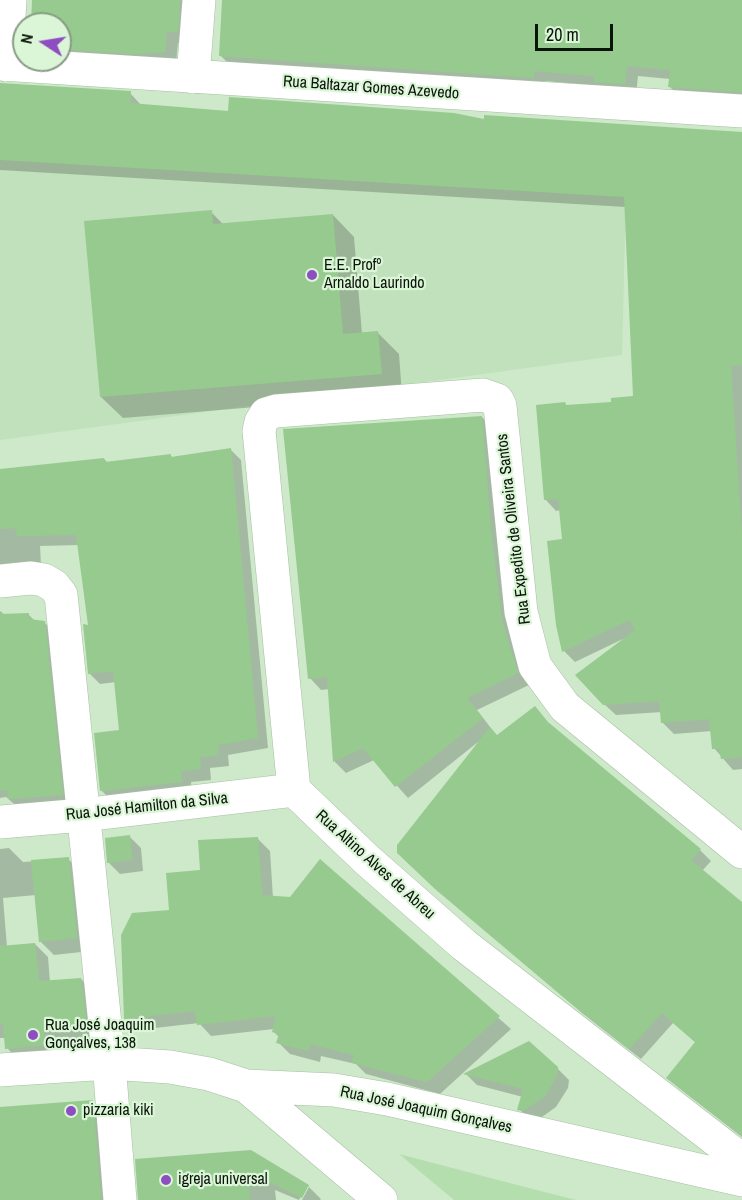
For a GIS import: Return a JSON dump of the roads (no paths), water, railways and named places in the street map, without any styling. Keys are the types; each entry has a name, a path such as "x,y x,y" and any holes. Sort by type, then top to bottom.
{"street":[{"path":"3,65 10,0"},
{"path":"193,77 199,0"},
{"name":"Rua Baltazar Gomes Azevedo","path":"3,65 742,111"},
{"name":"Rua Expedito de Oliveira Santos","path":"294,790 259,430 261,422 266,414 276,411 483,395 497,400 500,406 521,612 536,666 565,707 742,852"},
{"path":"0,581 30,578 44,580 54,586 61,595 109,1063 120,1200"},
{"name":"Rua José Hamilton da Silva","path":"0,822 83,815 294,790"},
{"name":"Rua Altino Alves de Abreu","path":"294,790 366,859 464,945 742,1160"},
{"name":"Rua José Joaquim Gonçalves","path":"0,1070 109,1063 170,1067 209,1074 246,1086 334,1090 387,1099 742,1180"},
{"path":"246,1086 381,1200"}],"place":[{"name":"E.E. Profº Arnaldo Laurindo","path":"312,275"},
{"name":"Rua José Joaquim Gonçalves, 138","path":"33,1035"},
{"name":"pizzaria kiki","path":"71,1111"},
{"name":"igreja universal","path":"166,1180"}]}
